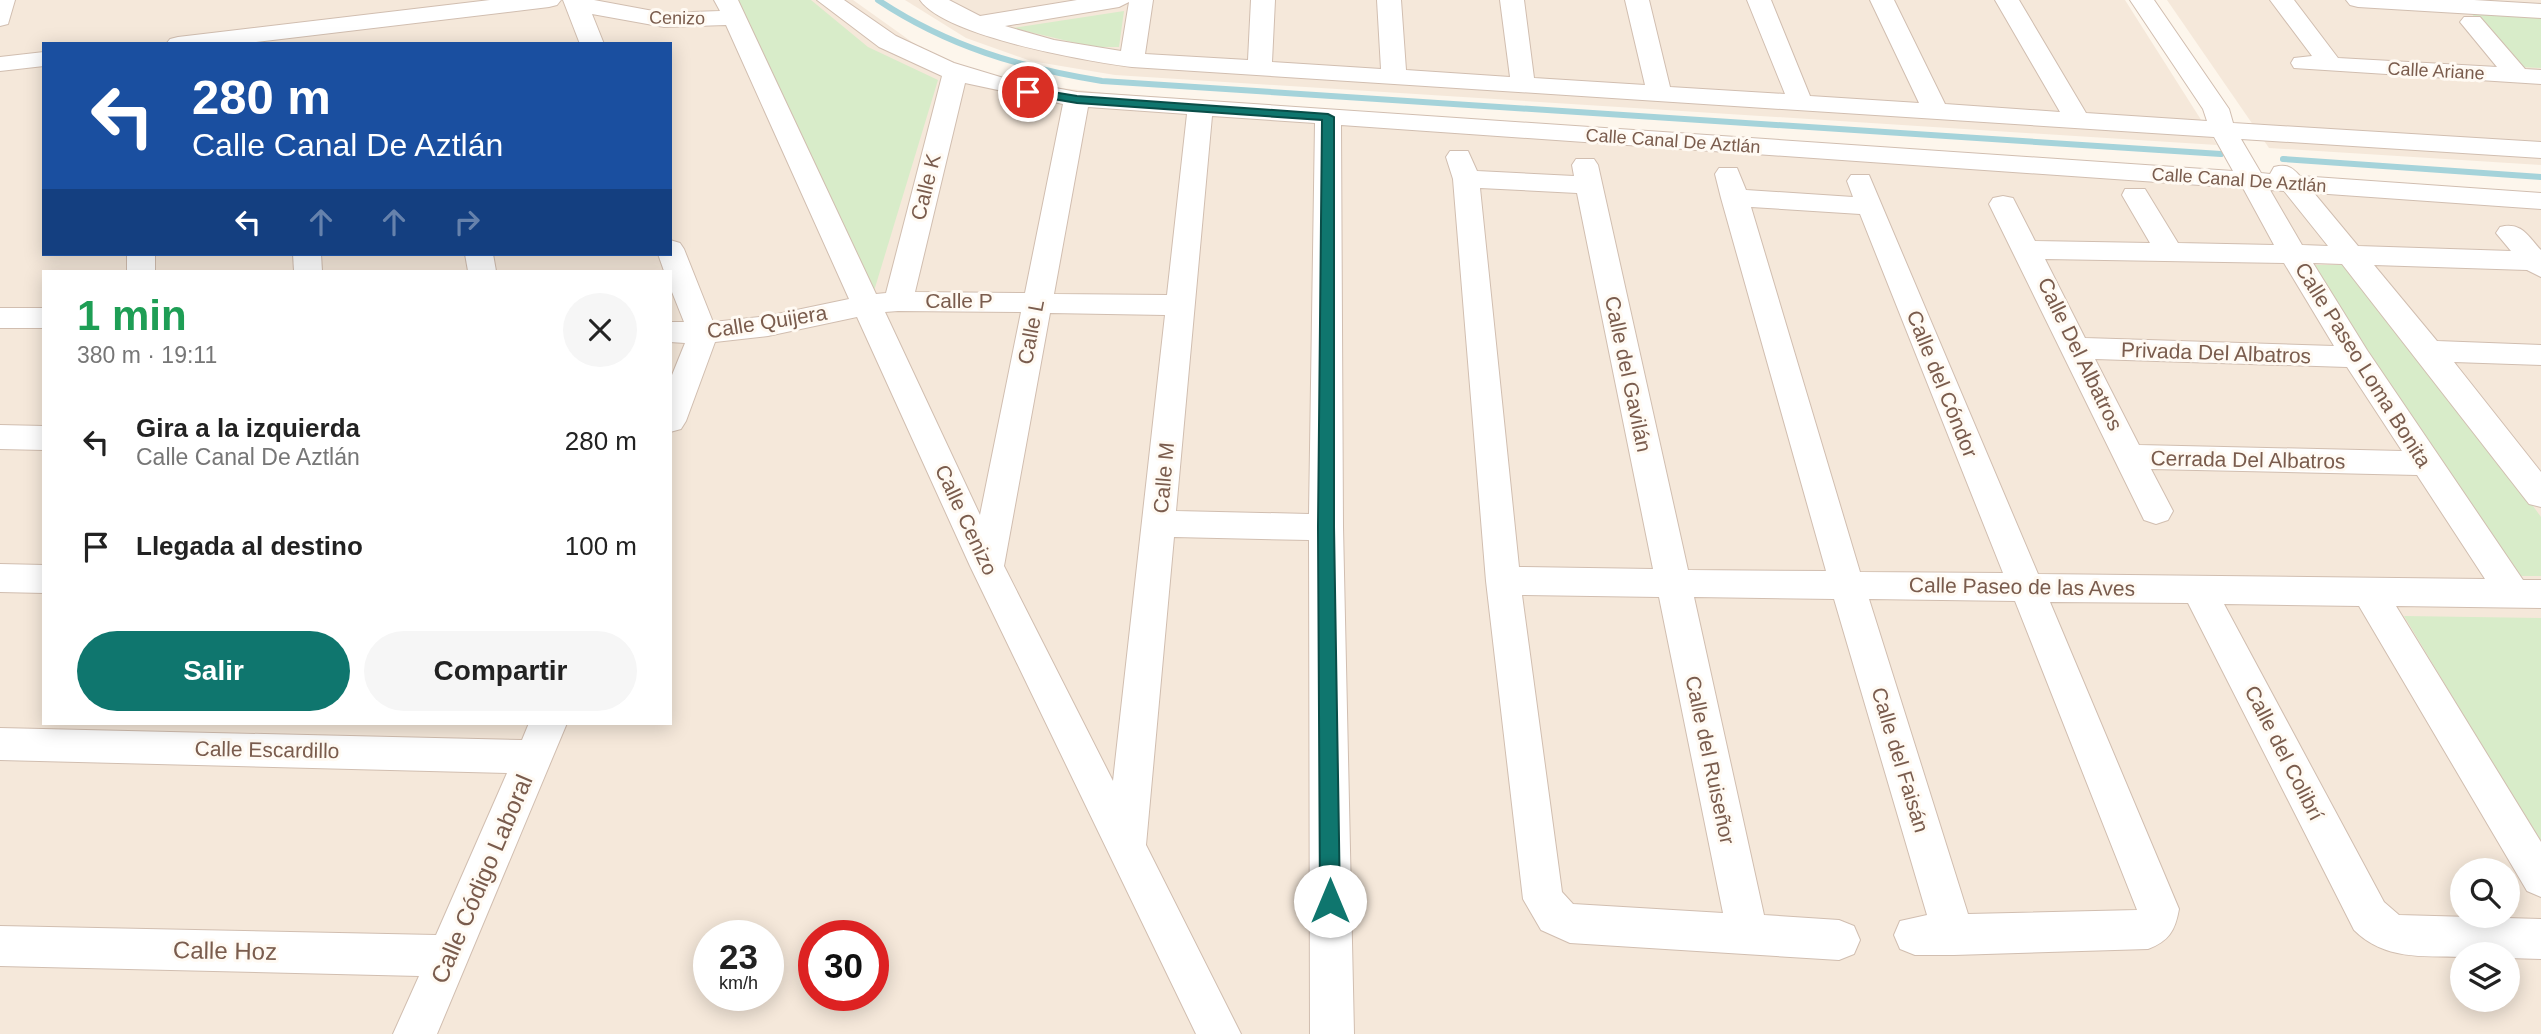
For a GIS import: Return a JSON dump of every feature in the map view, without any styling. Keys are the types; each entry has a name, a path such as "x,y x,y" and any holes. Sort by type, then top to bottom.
{"street":[{"path":"0,19 3,0"},
{"path":"215,42 290,38 433,24 549,0"},
{"name":"Calle Canal De Aztlán","path":"829,0 870,33 898,50 955,74 1004,88 1077,99 2541,201"},
{"path":"932,0 974,24 1058,49 1132,60 2078,121 2229,123 2541,150"},
{"path":"974,24 1119,0"},
{"path":"1132,60 1141,0"},
{"path":"1260,68 1264,0"},
{"path":"1389,0 1394,75"},
{"path":"1512,0 1524,85"},
{"path":"1637,0 1660,95"},
{"path":"1759,0 1801,104"},
{"path":"1882,0 1936,112"},
{"path":"2007,0 2078,121"},
{"path":"2142,0 2229,123 2292,183 2429,351 2529,464 2541,495"},
{"path":"2282,0 2331,65"},
{"path":"2358,0 2541,10"},
{"path":"576,2 591,42"},
{"name":"Cenizo","path":"576,2 664,20 731,9"},
{"name":"Calle Cenizo","path":"731,9 864,304 987,566 1219,1034"},
{"path":"2472,22 2529,77"},
{"path":"0,64 42,59"},
{"name":"Calle Ariane","path":"2303,63 2529,77"},
{"name":"Calle K","path":"898,301 955,74"},
{"name":"Calle L","path":"987,566 1077,99"},
{"name":"Calle M","path":"1126,848 1200,109"},
{"path":"1328,117 1326,527 1332,1034"},
{"name":"Calle Paseo Loma Bonita","path":"2229,123 2252,180 2293,254 2356,357 2425,463 2527,594"},
{"name":"Calle del Gavilán","path":"1503,581 1462,168 1587,175 1672,583"},
{"name":"Calle del Cóndor","path":"1847,585 1731,186 1864,193 2026,587"},
{"path":"2135,195 2169,252"},
{"name":"Calle Del Albatros","path":"2003,204 2029,250 2131,457"},
{"path":"2510,233 2538,265"},
{"name":"Calle Del Albatros","path":"2029,250 2352,255 2538,265"},
{"path":"672,254 703,334 672,416"},
{"name":"Calle P","path":"864,304 898,301 1037,301 1180,305"},
{"name":"Calle Quijera","path":"672,332 703,334 785,324 864,304"},
{"path":"0,318 42,318"},
{"name":"Privada Del Albatros","path":"2076,348 2356,357"},
{"path":"2429,351 2541,355"},
{"path":"0,437 42,438"},
{"name":"Cerrada Del Albatros","path":"2156,511 2131,457 2425,463"},
{"path":"1159,524 1326,527"},
{"path":"0,578 42,579"},
{"path":"1503,581 1543,899 1556,916 1570,923 1839,940"},
{"name":"Calle Paseo de las Aves","path":"1503,581 2527,594"},
{"name":"Calle del Ruiseñor","path":"1672,583 1748,936"},
{"name":"Calle del Faisán","path":"1847,585 1934,935 2148,929 2156,922 2158,909 2026,587"},
{"name":"Calle del Colibrí","path":"2199,590 2369,916 2380,927 2395,934 2541,939"},
{"path":"2369,592 2541,878"},
{"name":"Calle Escardillo","path":"0,744 541,740"},
{"name":"Calle Código Laboral","path":"415,1034 541,740"},
{"name":"Calle Hoz","path":"0,946 449,956"}],"shaded area":[{"path":"0,0 853,0 926,52 1010,82 1105,93 2541,195 2541,1034 0,1034"},
{"path":"905,0 2125,0 2217,145 1115,75 1031,61 966,38"},
{"path":"2167,0 2541,0 2541,165 2269,148"}],"green space":[{"path":"736,0 811,0 868,47 938,80 874,291"},
{"path":"1124,11 1119,47 1093,47 1013,28"},
{"path":"2471,13 2541,18 2541,68 2518,67"},
{"path":"2305,265 2358,265 2541,517 2541,576 2512,576"},
{"path":"2404,616 2541,618 2541,844"}],"waterway":[{"path":"878,0 931,30 986,53 1014,62 1102,81 2221,154"},
{"path":"2283,159 2541,177"}],"route":[{"path":"1028,92 1077,99 1328,117 1326,527 1330,901"}]}
